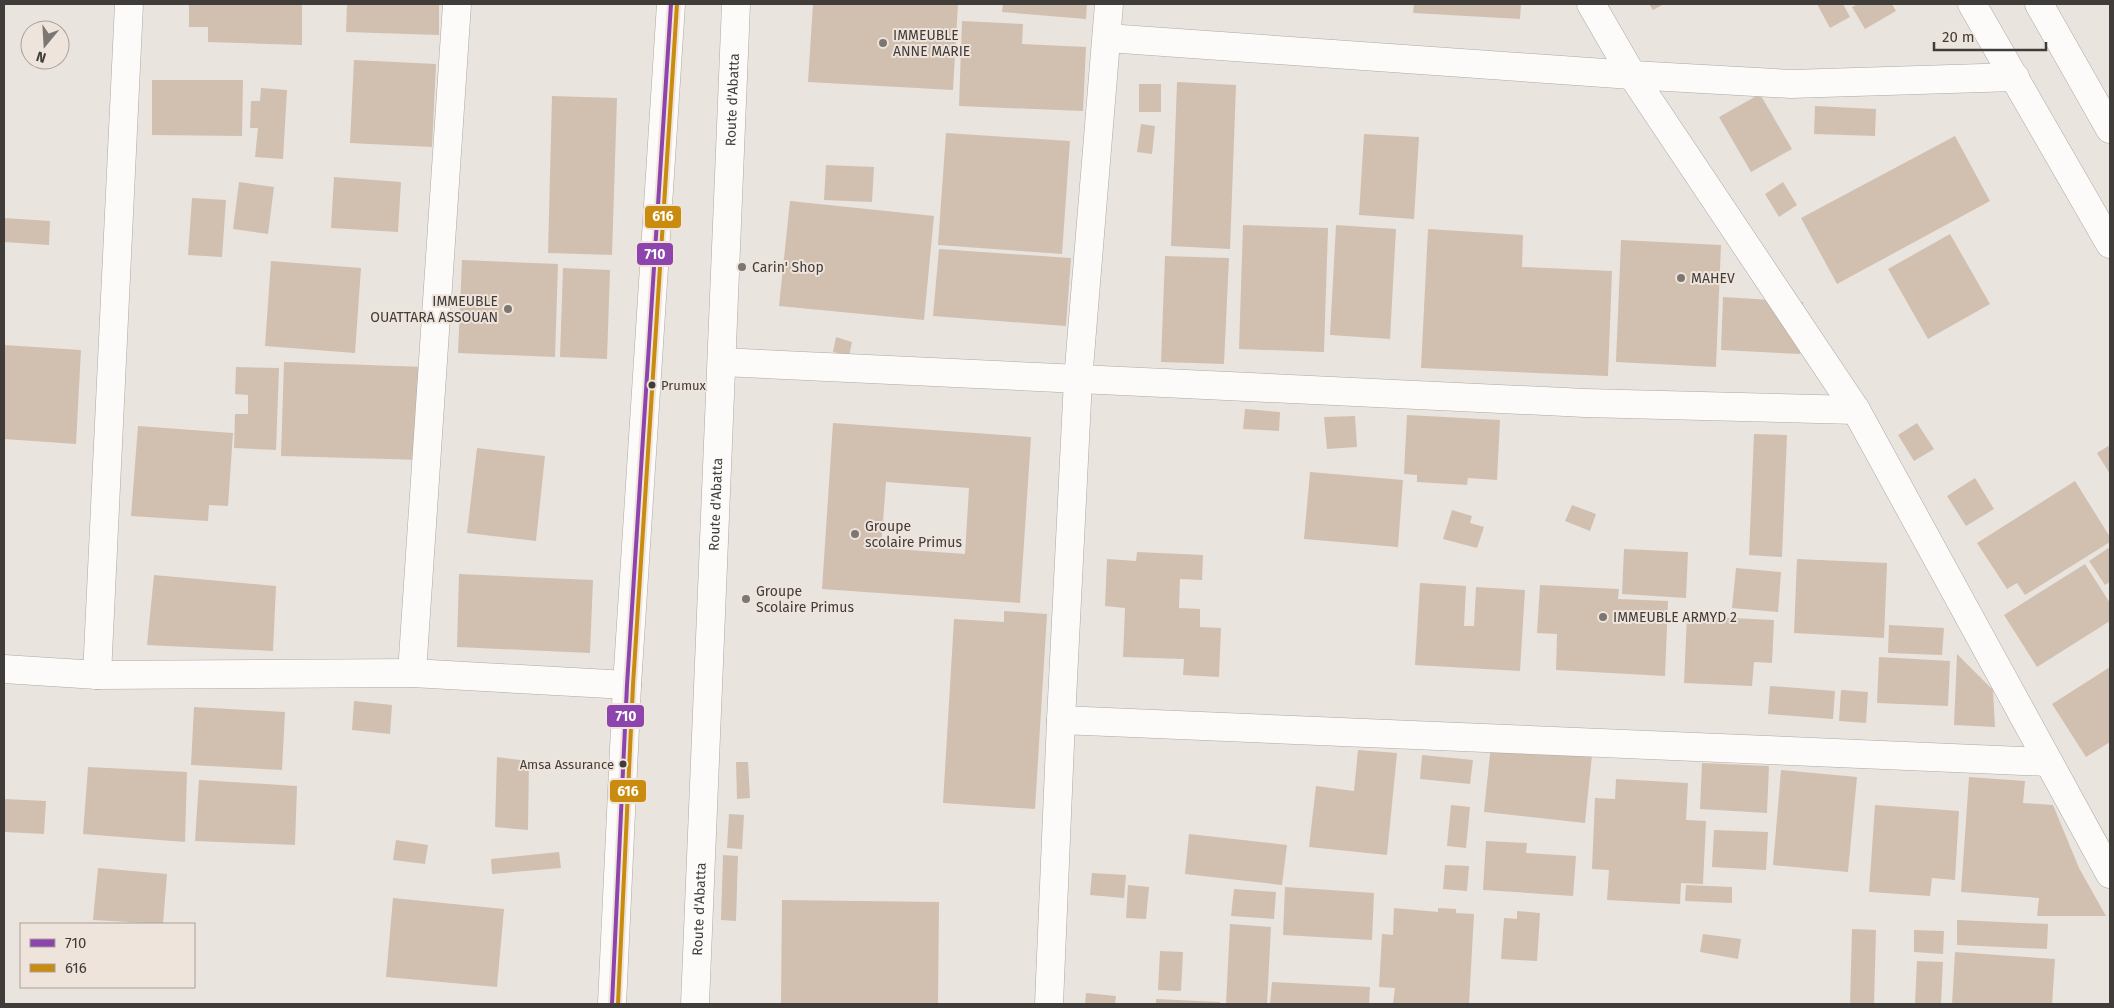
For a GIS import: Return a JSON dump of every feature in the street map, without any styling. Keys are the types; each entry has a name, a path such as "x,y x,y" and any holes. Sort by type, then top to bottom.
{"street":[{"path":"97,675 129,4"},
{"path":"412,673 456,4"},
{"path":"612,1004 627,685 671,4"},
{"name":"Route d'Abatta","path":"695,1004 736,4"},
{"path":"1049,1004 1078,380 1109,4"},
{"path":"1592,4 1632,75 1856,410 2110,874"},
{"path":"1972,4 2110,244"},
{"path":"2039,4 2110,129"},
{"path":"1107,38 1632,75 1791,84 2015,77"},
{"path":"722,362 1575,403 1856,410"},
{"path":"4,669 97,675 412,673 627,685"},
{"path":"1062,720 2048,762"}],"building":[{"path":"189,4 302,4 302,45 208,42 208,27 189,27"},
{"path":"347,4 439,4 439,35 346,32"},
{"name":"IMMEUBLE ANNE MARIE","path":"813,4 958,4 953,90 808,82"},
{"path":"1003,4 1087,4 1086,19 1002,12"},
{"path":"1414,4 1521,4 1520,19 1413,13"},
{"path":"1649,4 1664,4 1653,10"},
{"path":"1817,4 1843,4 1850,17 1830,28"},
{"path":"1858,4 1892,4 1896,11 1865,29 1852,7"},
{"path":"962,21 1023,24 1022,44 1086,47 1083,111 959,106"},
{"path":"354,60 436,64 432,147 350,143"},
{"path":"152,80 243,80 242,136 152,135"},
{"path":"1177,82 1236,85 1230,249 1171,246"},
{"path":"1139,84 1161,84 1161,112 1139,112"},
{"path":"261,88 287,90 283,159 255,157 258,128 250,128 251,101 260,101"},
{"path":"1760,94 1792,149 1751,172 1719,117"},
{"path":"552,96 617,98 612,255 548,253"},
{"path":"1815,106 1876,109 1875,136 1814,134"},
{"path":"1141,124 1155,126 1152,154 1137,152"},
{"path":"946,133 1070,141 1062,254 938,245"},
{"path":"1364,134 1419,137 1414,219 1359,215"},
{"path":"1955,136 1990,201 1837,284 1801,218"},
{"path":"826,165 874,167 872,202 824,200"},
{"path":"334,177 401,182 398,232 331,228"},
{"path":"239,182 274,187 268,234 233,229"},
{"path":"1783,182 1797,205 1779,217 1765,194"},
{"path":"192,198 226,200 222,257 188,255"},
{"path":"790,201 934,216 924,320 779,306"},
{"path":"4,218 50,221 49,245 4,242"},
{"path":"1243,225 1328,228 1324,352 1239,349"},
{"path":"1336,225 1396,229 1390,339 1330,335"},
{"path":"1428,229 1523,235 1522,267 1612,271 1608,376 1421,368"},
{"path":"1950,234 1990,304 1928,339 1888,269"},
{"path":"1621,240 1721,245 1716,367 1616,362"},
{"path":"939,249 1071,258 1066,326 933,316"},
{"path":"1165,256 1229,258 1224,364 1161,362"},
{"name":"IMMEUBLE OUATTARA ASSOUAN","path":"462,260 558,264 555,357 458,353"},
{"path":"271,261 361,268 355,353 265,346"},
{"path":"563,268 610,270 607,359 560,357"},
{"path":"1723,297 1803,302 1800,354 1721,350"},
{"path":"836,337 852,342 849,356 833,352"},
{"path":"4,345 81,350 76,444 4,439"},
{"path":"284,362 424,367 422,460 281,456"},
{"path":"236,367 279,368 276,450 234,448 235,414 248,414 248,395 235,394"},
{"path":"1245,409 1280,412 1279,431 1243,429"},
{"path":"1407,415 1500,420 1497,480 1468,478 1467,485 1417,482 1417,475 1404,474"},
{"path":"1355,416 1357,447 1327,449 1324,417"},
{"path":"833,423 1031,437 1020,603 822,589","holes":["886,482 969,488 965,554 881,548"]},
{"path":"1917,423 1934,449 1914,461 1898,435"},
{"path":"138,426 233,433 228,506 209,505 208,521 131,516"},
{"path":"1754,434 1787,435 1782,557 1749,555"},
{"path":"2110,445 2110,474 2097,453"},
{"path":"477,448 545,456 536,541 467,533"},
{"path":"1310,472 1403,480 1398,547 1304,539"},
{"path":"1975,478 1994,509 1966,526 1947,496"},
{"path":"2075,481 2110,537 2110,542 2025,595 2017,583 2007,589 1977,543"},
{"path":"1572,505 1596,514 1590,531 1565,521"},
{"path":"1452,510 1472,516 1470,523 1484,527 1477,548 1443,539"},
{"path":"2110,547 2110,582 2105,585 2089,561"},
{"path":"1624,549 1688,552 1686,598 1622,594"},
{"path":"1137,552 1203,555 1202,580 1180,579 1179,608 1200,609 1200,627 1221,628 1219,677 1183,675 1184,659 1123,657 1125,608 1105,606 1107,559 1136,561"},
{"path":"1797,559 1887,563 1884,638 1794,633"},
{"path":"2085,564 2110,603 2110,621 2037,667 2004,615"},
{"path":"1736,568 1781,572 1778,612 1732,608"},
{"path":"459,574 593,580 590,653 457,647"},
{"path":"154,575 276,586 273,651 147,645"},
{"path":"1420,583 1466,586 1464,626 1474,626 1476,587 1525,590 1520,671 1415,665"},
{"name":"IMMEUBLE ARMYD 2","path":"1540,585 1619,589 1618,599 1668,601 1665,676 1556,670 1557,634 1537,633"},
{"path":"1004,611 1047,614 1035,809 943,803 954,619 1004,622"},
{"path":"1687,616 1774,620 1772,663 1754,662 1752,686 1684,683"},
{"path":"1889,625 1944,628 1942,655 1888,653"},
{"path":"1957,654 1993,690 1995,727 1954,725"},
{"path":"1879,657 1950,661 1948,706 1877,703"},
{"path":"2110,667 2110,742 2086,757 2052,704"},
{"path":"1770,686 1835,691 1833,719 1768,714"},
{"path":"1841,690 1868,692 1866,723 1839,721"},
{"path":"354,701 392,705 390,734 352,730"},
{"path":"194,707 285,712 282,770 191,765"},
{"path":"1491,744 1592,755 1585,823 1484,812"},
{"path":"1358,750 1397,753 1387,855 1309,847 1316,786 1354,791"},
{"path":"1422,755 1473,760 1470,784 1420,779"},
{"path":"497,757 529,761 528,830 495,827"},
{"path":"736,762 748,762 750,798 737,799"},
{"path":"1702,763 1769,766 1767,813 1700,809"},
{"path":"88,767 187,772 185,842 83,834"},
{"path":"1781,770 1857,777 1848,872 1773,865"},
{"path":"1969,777 2025,781 2023,803 2053,805 2079,868 2106,916 2037,916 2039,898 1961,892"},
{"path":"1616,779 1688,783 1686,820 1706,821 1703,884 1681,883 1680,904 1607,900 1609,870 1592,869 1595,798 1615,799"},
{"path":"199,780 297,786 295,845 195,841"},
{"path":"4,799 46,801 44,834 4,832"},
{"path":"1451,805 1470,807 1466,848 1447,846"},
{"path":"1875,805 1959,811 1955,880 1932,878 1930,896 1869,892"},
{"path":"729,814 744,815 742,849 727,848"},
{"path":"1714,830 1768,832 1766,870 1712,867"},
{"path":"1189,834 1287,845 1282,885 1185,874"},
{"path":"396,840 428,845 425,864 393,860"},
{"path":"1486,841 1527,843 1526,853 1576,856 1573,896 1483,890"},
{"path":"559,852 561,868 492,874 491,859"},
{"path":"723,855 738,856 736,921 721,920"},
{"path":"1445,865 1469,866 1467,891 1443,889"},
{"path":"98,868 167,874 163,923 93,920"},
{"path":"1092,873 1126,875 1124,898 1090,895"},
{"path":"1128,885 1149,887 1146,919 1126,918"},
{"path":"1686,885 1732,887 1732,903 1685,901"},
{"path":"1285,887 1374,893 1372,940 1283,935"},
{"path":"1234,889 1276,892 1274,919 1231,916"},
{"path":"393,898 504,909 497,987 386,977"},
{"path":"782,900 939,902 938,1004 781,1003"},
{"path":"1394,908 1438,912 1438,908 1456,909 1456,913 1474,914 1469,1004 1393,1004 1395,988 1379,987 1382,934 1393,935"},
{"path":"1517,911 1540,913 1537,961 1501,959 1504,918 1517,919"},
{"path":"1957,920 2048,924 2047,949 1957,945"},
{"path":"1230,924 1271,927 1267,1004 1226,1004"},
{"path":"1852,929 1876,930 1874,1004 1850,1004"},
{"path":"1914,930 1944,931 1943,954 1914,952"},
{"path":"1703,934 1741,939 1738,959 1700,952"},
{"path":"1160,951 1183,952 1181,991 1158,990"},
{"path":"1955,952 2055,959 2052,1004 1952,1004"},
{"path":"1917,961 1943,962 1941,1004 1915,1004"},
{"path":"1272,982 1370,987 1369,1004 1270,1004"},
{"path":"1086,993 1116,996 1115,1004 1085,1004"},
{"path":"1156,999 1220,1002 1220,1004 1156,1004"}],"transit line":[{"name":"710","path":"612,1004 627,685 671,4"},
{"name":"616","path":"618,1004 633,685 677,4"}],"place":[{"name":"IMMEUBLE ANNE MARIE","path":"883,43"},
{"name":"Carin' Shop","path":"742,267"},
{"name":"MAHEV","path":"1681,278"},
{"name":"IMMEUBLE OUATTARA ASSOUAN","path":"508,309"},
{"name":"Prumux","path":"652,385"},
{"name":"Groupe scolaire Primus","path":"855,534"},
{"name":"Groupe Scolaire Primus","path":"746,599"},
{"name":"IMMEUBLE ARMYD 2","path":"1603,617"},
{"name":"Amsa Assurance","path":"623,764"}]}
